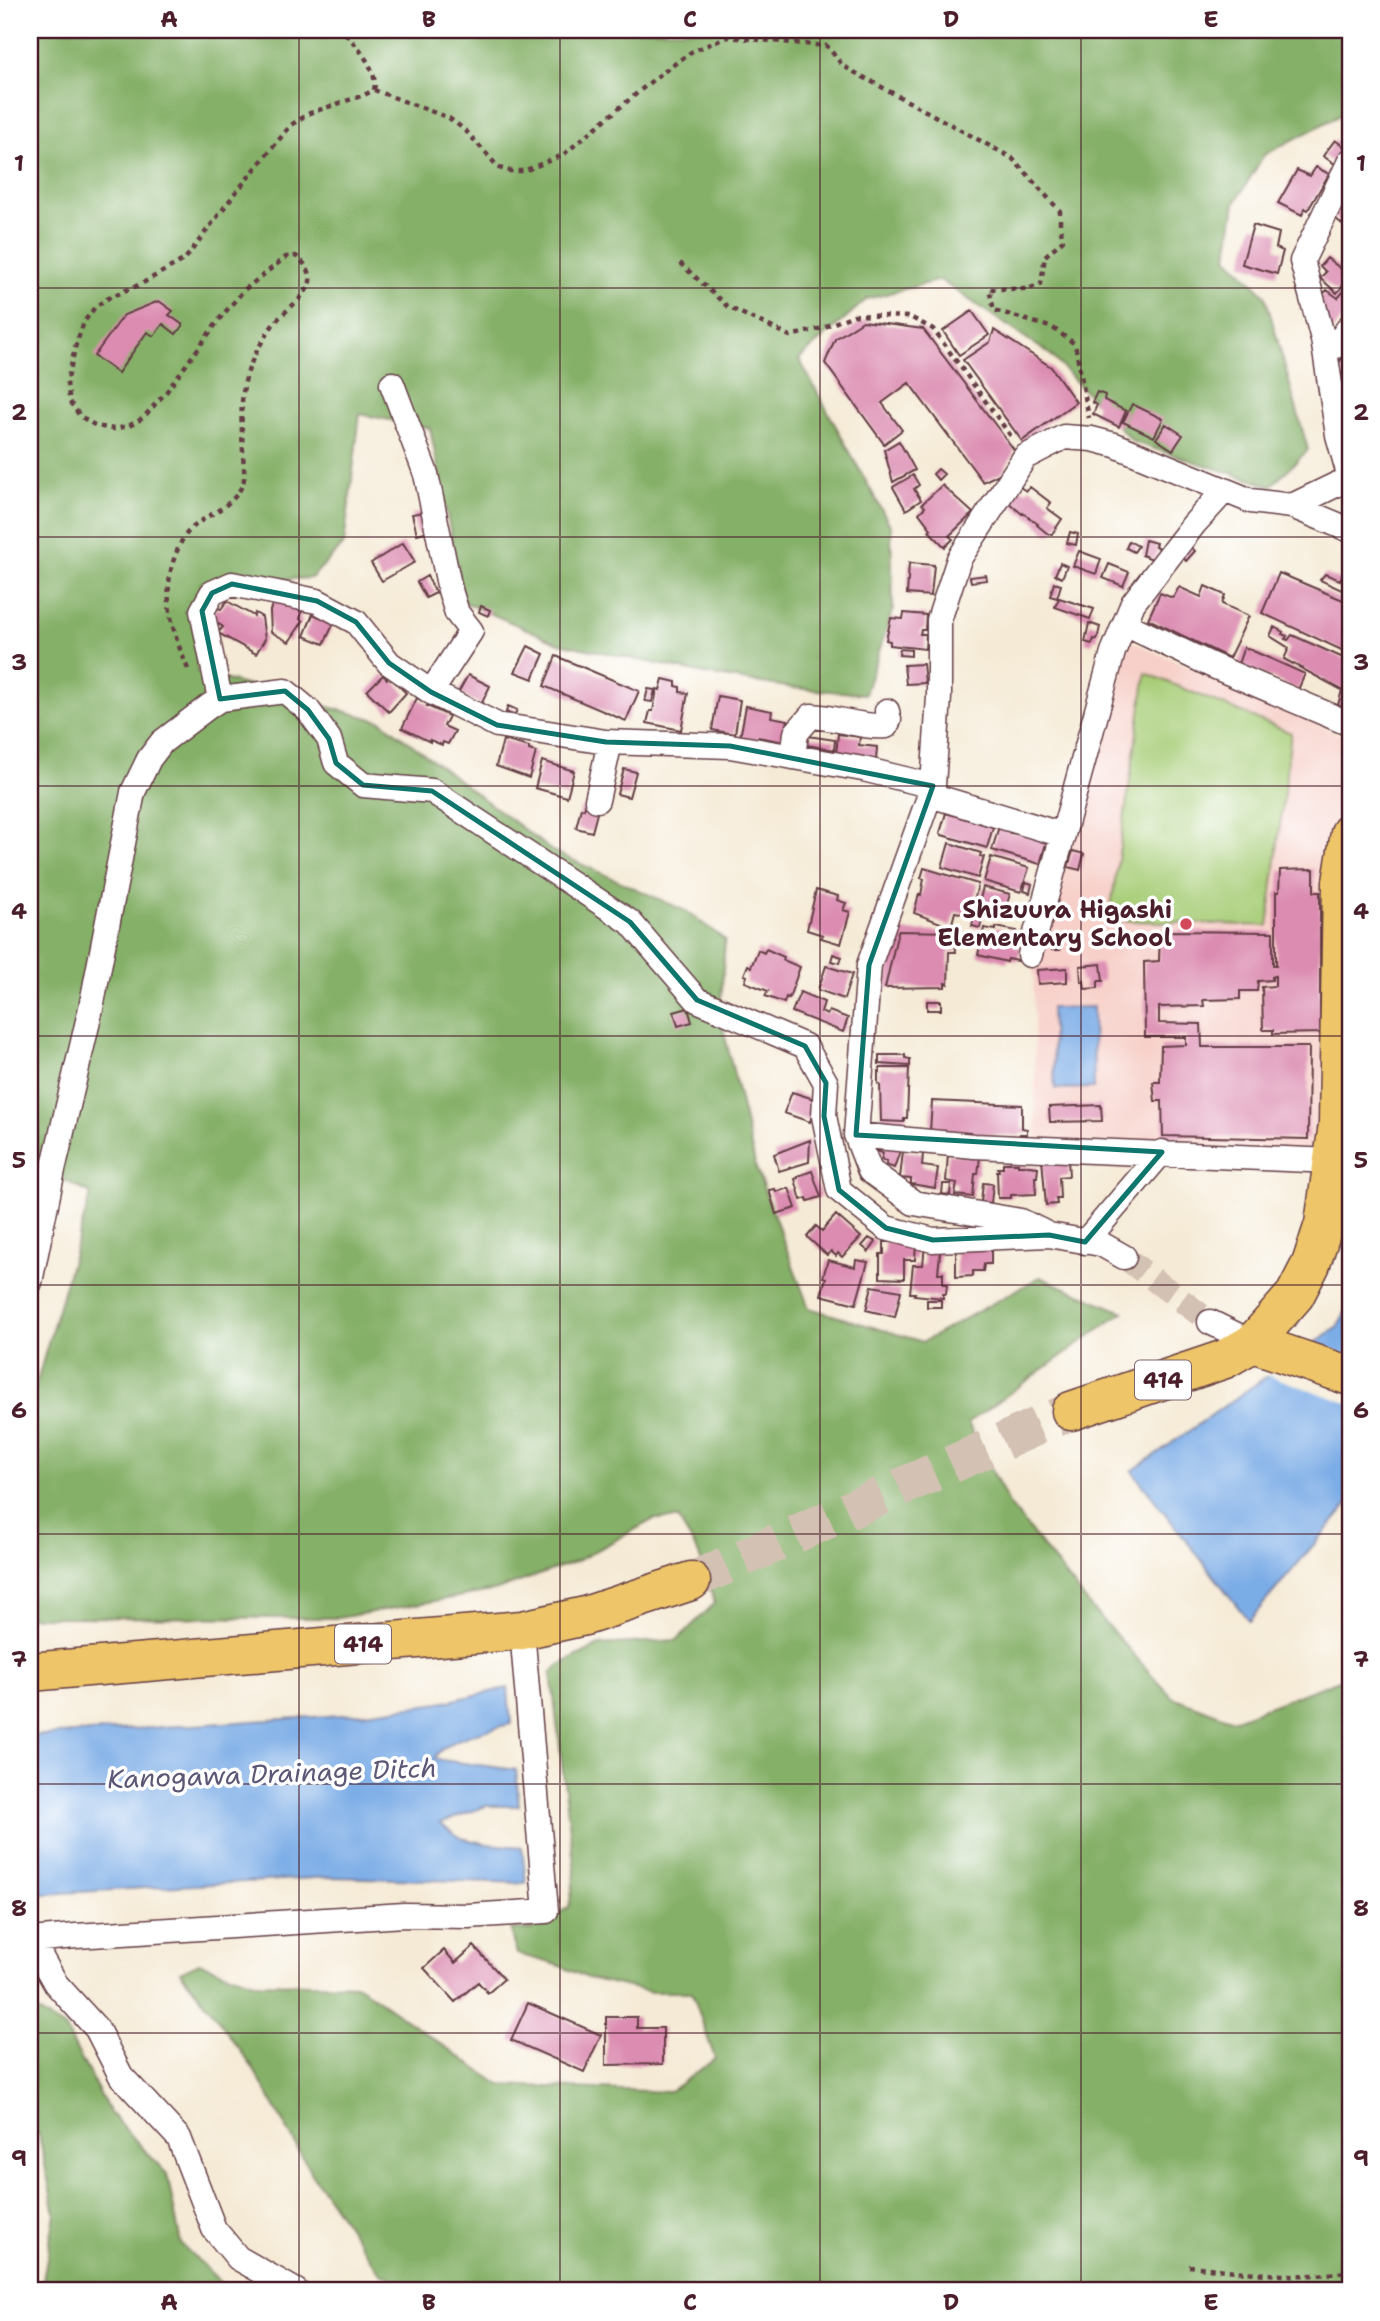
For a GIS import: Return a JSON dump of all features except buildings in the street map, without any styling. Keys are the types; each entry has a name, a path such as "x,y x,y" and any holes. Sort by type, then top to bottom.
{"main road":[{"path":"1350,834 1342,882 1338,1124 1324,1224 1311,1264 1267,1348 1350,1376"},
{"name":"414","path":"1071,1411 1225,1359 1267,1348"},
{"name":"414","path":"30,1672 522,1630 585,1616 691,1581"}],"street":[{"path":"1292,506 1350,478 1338,435 1324,339 1302,261 1348,170"},
{"path":"1324,339 1336,346 1350,327"},
{"path":"390,399 426,474 450,590 457,613 471,631 431,692"},
{"path":"1049,1235 1021,1221 914,1203 870,1171 856,1135 869,965 931,791 939,697 939,621 959,559 1025,457 1064,438 1092,439 1115,445 1251,501 1292,506 1350,530"},
{"path":"1030,955 1113,652 1133,603 1194,524 1225,490"},
{"path":"214,703 202,611 212,593 232,584 317,601 356,622 389,663 431,692 497,725 610,742 730,746 863,769 1063,835"},
{"path":"1125,624 1211,665 1350,724"},
{"path":"30,1282 91,1008 133,792 149,759 162,742 214,703 285,691 309,710 329,739 336,763 363,785 432,791 630,922 697,1000 805,1046 826,1083 824,1116 839,1190 886,1228 933,1240 1049,1235 1101,1244 1124,1257"},
{"path":"793,757 796,733 811,716 877,727 886,726 889,720 887,710"},
{"path":"597,800 610,742"},
{"path":"856,1135 974,1146 1333,1161"},
{"path":"1085,1242 1162,1152"},
{"path":"1210,1322 1267,1348"},
{"path":"296,2291 238,2258 214,2229 179,2138 121,2076 97,2029 56,1984 30,1940 404,1915 468,1916 546,1911 522,1630"}],"path":[{"path":"342,30 356,45 370,69 376,82 374,90"},
{"path":"214,703 187,667 172,628 167,600 169,572 180,544 191,529 223,508 237,495 244,478 242,395 245,377 259,348 277,321 309,290 310,278 304,263 296,256 286,257 244,290 167,391 143,418 130,426 114,429 96,426 80,416 70,402 67,383 76,344 84,322 95,307 185,259 292,124 310,113 374,90 449,118 466,131 499,169 524,172 563,155 691,52 727,37 827,46 844,66 1012,158 1060,211 1063,240 1045,256 1041,284 1028,289 989,289 994,310 1053,328 1075,344 1092,439"},
{"path":"680,263 729,307 790,336 819,329 853,315 910,317 933,329 1025,457"},
{"path":"1189,2266 1268,2274 1350,2271"}],"highlighted area":[{"path":"232,584 317,601 356,622 389,663 431,692 497,725 606,742 730,746 933,786 869,965 856,1135 1162,1152 1085,1242 1049,1235 933,1240 886,1228 839,1190 824,1116 826,1083 805,1046 697,1000 630,922 432,791 363,785 336,763 329,739 308,710 285,691 220,699 202,611 212,593"}],"shaded area":[{"name":"Shizuura Higashi Elementary School","path":"1130,641 1350,739 1328,885 1323,1080 1314,1151 1036,1139 1033,963"}],"green space":[{"path":"30,30 1350,30 1350,110 1264,155 1235,203 1227,257 1265,295 1308,450 1271,486 1133,442 1051,355 940,280 867,299 799,359 891,527 893,609 865,694 793,688 705,674 559,643 464,602 430,428 360,414 344,544 311,578 201,583 197,672 381,721 552,851 688,912 725,940 720,1015 756,1168 809,1308 923,1342 1040,1277 1123,1312 968,1423 1009,1504 1094,1611 1172,1697 1233,1720 1350,1676 1350,2291 425,2291 380,2273 312,2174 253,2068 180,1972 199,1963 256,1983 357,1985 500,2085 669,2092 715,2059 692,1992 651,1992 588,1978 558,1965 517,1954 511,1929 530,1930 569,1907 575,1873 551,1673 561,1664 599,1645 677,1640 715,1603 698,1552 678,1519 654,1519 577,1561 497,1590 338,1618 30,1617 30,1406 91,1194 30,1162"},
{"path":"1146,673 1291,733 1268,926 1109,920"},
{"path":"30,2007 65,2028 110,2113 167,2174 181,2244 230,2291 35,2291 42,2286 55,2214 39,2135 30,2124"}],"water":[{"path":"1093,1007 1094,1088 1055,1089 1051,1008"},
{"path":"1350,1304 1350,1502 1249,1621 1132,1471 1337,1327"},
{"name":"Kanogawa Drainage Ditch","path":"508,1688 511,1724 457,1740 439,1752 434,1759 516,1770 519,1806 486,1806 440,1823 461,1838 487,1844 522,1847 526,1883 331,1877 30,1895 30,1736 357,1714 440,1703"}],"pier":[{"path":"1311,1342 1350,1356 1350,1404 1262,1375"}],"tunnel":[{"path":"1124,1257 1210,1322"},
{"path":"691,1581 1071,1411"}],"place":[{"name":"Shizuura Higashi Elementary School","path":"1186,924"}]}
